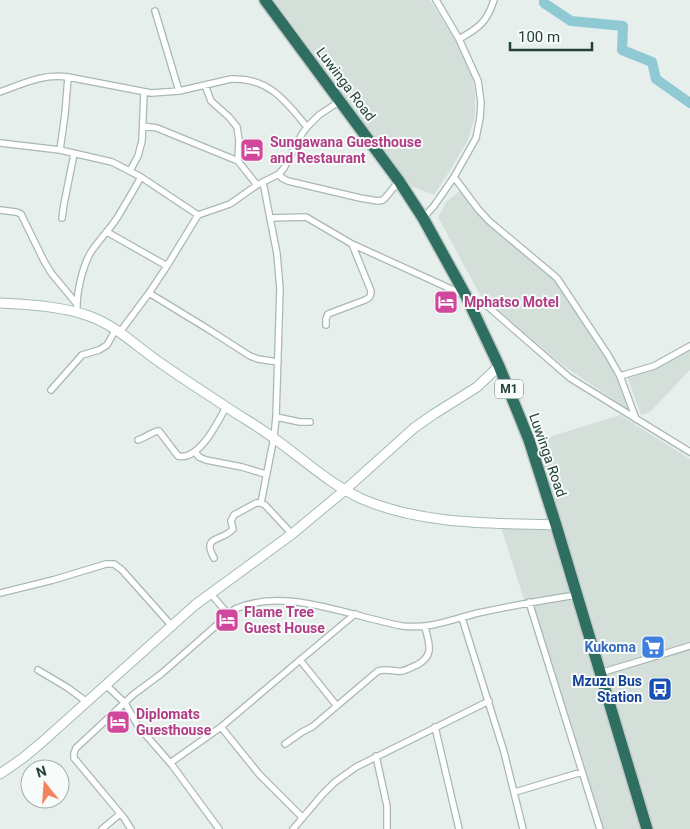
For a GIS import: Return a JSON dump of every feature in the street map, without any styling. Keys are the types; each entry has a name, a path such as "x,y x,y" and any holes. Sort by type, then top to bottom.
{"highway":[{"name":"Luwinga Road","path":"265,0 340,100 423,218 468,300 500,366 529,440 646,829"}],"street":[{"path":"423,218 434,206 454,177 476,138 481,102 478,81 459,39 436,0"},
{"path":"459,39 470,34 484,23 494,0"},
{"path":"155,11 180,92"},
{"path":"0,92 51,76 68,77 144,93 180,92 221,80 239,79 260,83 271,89 284,100 307,126"},
{"path":"60,150 68,77"},
{"path":"205,84 211,101 229,117 237,128 239,140 238,161"},
{"path":"130,171 138,156 142,141 144,93"},
{"path":"51,390 82,355 107,346 149,293 198,215 230,204 279,174 307,126 340,100"},
{"path":"143,126 157,128 238,161 260,184 270,218 277,254 280,288 276,417 261,503"},
{"path":"0,143 60,150 112,162 141,177 198,215"},
{"path":"62,218 74,154"},
{"path":"279,174 288,181 378,201 383,200 398,181"},
{"path":"77,307 85,264 141,177"},
{"path":"454,177 478,210 489,221 556,278 620,376 636,419"},
{"path":"0,210 20,214 44,261 77,307 118,330 162,364 274,437 344,490 381,506 412,515 469,522 556,526"},
{"path":"270,218 306,217 352,244 468,300 485,304 570,378 690,452"},
{"path":"107,232 167,266"},
{"path":"326,325 328,314 365,300 371,295 352,244"},
{"path":"149,293 250,356 278,362"},
{"path":"0,303 77,307"},
{"path":"620,376 654,366 690,346"},
{"path":"0,774 37,747 171,625 210,593 292,534 414,428 477,387 500,366"},
{"path":"138,440 146,438 155,431 159,431 178,456 184,457 195,452 226,407"},
{"path":"276,417 310,422"},
{"path":"195,452 199,457 206,460 266,474"},
{"path":"214,558 209,549 209,544 230,533 232,530 231,521 234,515 256,503 261,503 265,506 292,534"},
{"path":"0,592 53,580 103,564 114,564 122,570 171,625"},
{"path":"210,593 229,615"},
{"path":"131,829 74,758 76,748 80,742 236,609 255,602 300,602 324,606 402,626 425,627 529,602 577,596"},
{"path":"529,602 600,829"},
{"path":"170,763 221,727 355,614"},
{"path":"462,618 489,701 524,829"},
{"path":"285,744 312,727 378,671 388,669 403,671 421,663 430,651 425,627"},
{"path":"600,673 690,646"},
{"path":"300,660 337,706"},
{"path":"38,670 87,702"},
{"path":"106,685 125,703 138,726 170,763 218,829"},
{"path":"294,829 302,817 335,782 356,767 489,701"},
{"path":"221,727 259,774 302,817"},
{"path":"435,727 459,829"},
{"path":"376,756 388,806 387,829"},
{"path":"515,792 582,772"},
{"path":"102,829 120,814"}],"shaded area":[{"path":"274,0 430,0 461,49 472,76 475,92 475,116 468,140 434,195 411,186"},
{"path":"462,189 482,218 554,279 613,370 630,411 564,366 480,295 438,217 447,201"},
{"path":"690,348 690,370 650,412 641,415 627,376"},
{"path":"620,415 690,459 690,829 597,829 500,524 559,524 533,442"}],"waterway":[{"path":"544,0 544,3 571,21 623,26 622,50 652,62 656,79 690,103"}],"place":[{"name":"Sungawana Guesthouse and Restaurant","path":"252,150"},
{"name":"Mphatso Motel","path":"446,302"},
{"name":"Flame Tree Guest House","path":"227,620"},
{"name":"Kukoma","path":"653,647"},
{"name":"Mzuzu Bus Station","path":"660,689"},
{"name":"Diplomats Guesthouse","path":"118,722"}]}
